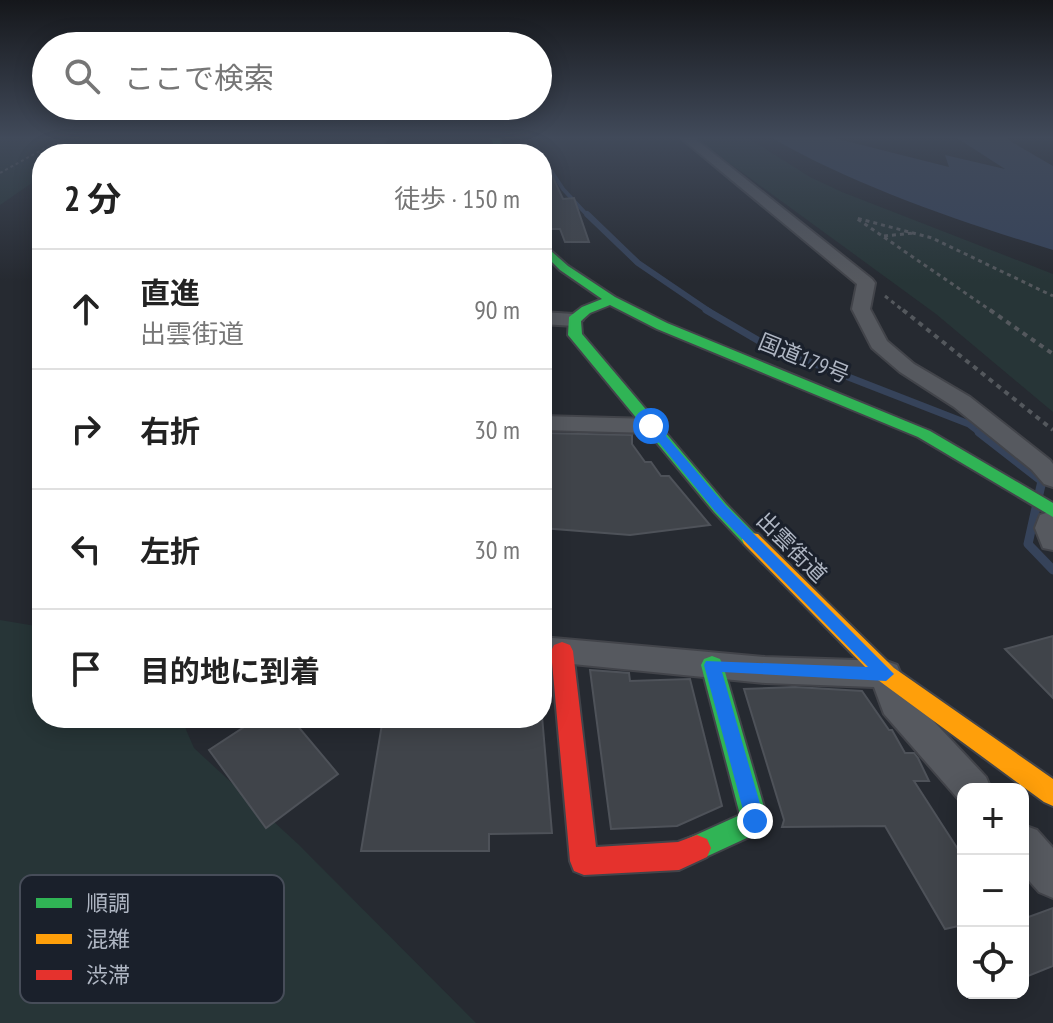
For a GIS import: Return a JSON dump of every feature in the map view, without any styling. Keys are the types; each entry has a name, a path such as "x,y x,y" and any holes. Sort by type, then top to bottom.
{"main road":[{"name":"国道179号","path":"552,256 564,268 611,300 687,336 924,434 1052,524"},
{"path":"574,320 586,310 611,300"},
{"name":"出雲街道","path":"574,320 575,335 720,508 886,674 1053,794"},
{"path":"552,650 584,861 679,856 755,821 712,665"}],"street":[{"path":"746,186 866,283 861,309 879,344 907,368 962,402 1041,465 1053,479"},
{"path":"552,319 574,320"},
{"path":"552,423 651,426"},
{"path":"552,650 712,665 886,674 896,704 968,783"},
{"path":"1029,851 1053,878"}],"path":[{"path":"1053,296 915,232 880,221 856,218 1053,354"},
{"path":"883,237 915,232"},
{"path":"866,283 1053,430"}],"shaded area":[{"path":"0,186 28,186 0,205"},
{"path":"760,186 829,186 1053,274 1053,412 936,314"},
{"path":"0,620 32,625 32,728 185,728 194,748 298,844 476,1023 0,1023"}],"water":[{"path":"870,186 1053,186 1053,250 909,202"}],"building":[{"path":"552,186 557,186 563,199 574,198 589,242 565,242 560,229 552,229"},
{"path":"552,433 632,435 632,444 645,462 651,462 661,476 669,476 710,525 630,535 552,529"},
{"path":"1053,636 1053,698 1005,649"},
{"path":"590,670 629,673 630,681 690,679 722,806 677,826 611,829"},
{"path":"795,687 862,691 892,730 905,753 914,753 918,758 929,781 914,781 957,848 957,926 945,929 885,826 782,827 784,820 744,689"},
{"path":"243,728 299,728 338,774 266,828 209,750"},
{"path":"381,728 543,728 552,833 489,834 489,851 361,851"},
{"path":"1053,908 1053,966 1029,976 1029,927 1029,917"}],"waterway":[{"path":"561,186 588,216"},
{"path":"587,214 638,263 710,312"},
{"path":"706,310 766,345 969,424 982,434"},
{"path":"979,432 1042,481 1039,494"},
{"path":"1036,508 1028,544 1053,570"}],"traffic: fast":[{"path":"552,256 564,268 611,300 662,326 924,434 1053,511"},
{"path":"611,300 586,310 574,320 575,335 720,508 751,539"},
{"path":"697,848 755,821 712,665"}],"traffic: slow":[{"path":"751,539 886,674 1053,794"}],"traffic: jam":[{"path":"562,651 584,861 679,856 697,848"}],"route":[{"path":"651,426 720,508 886,674 712,665 755,821"}]}
